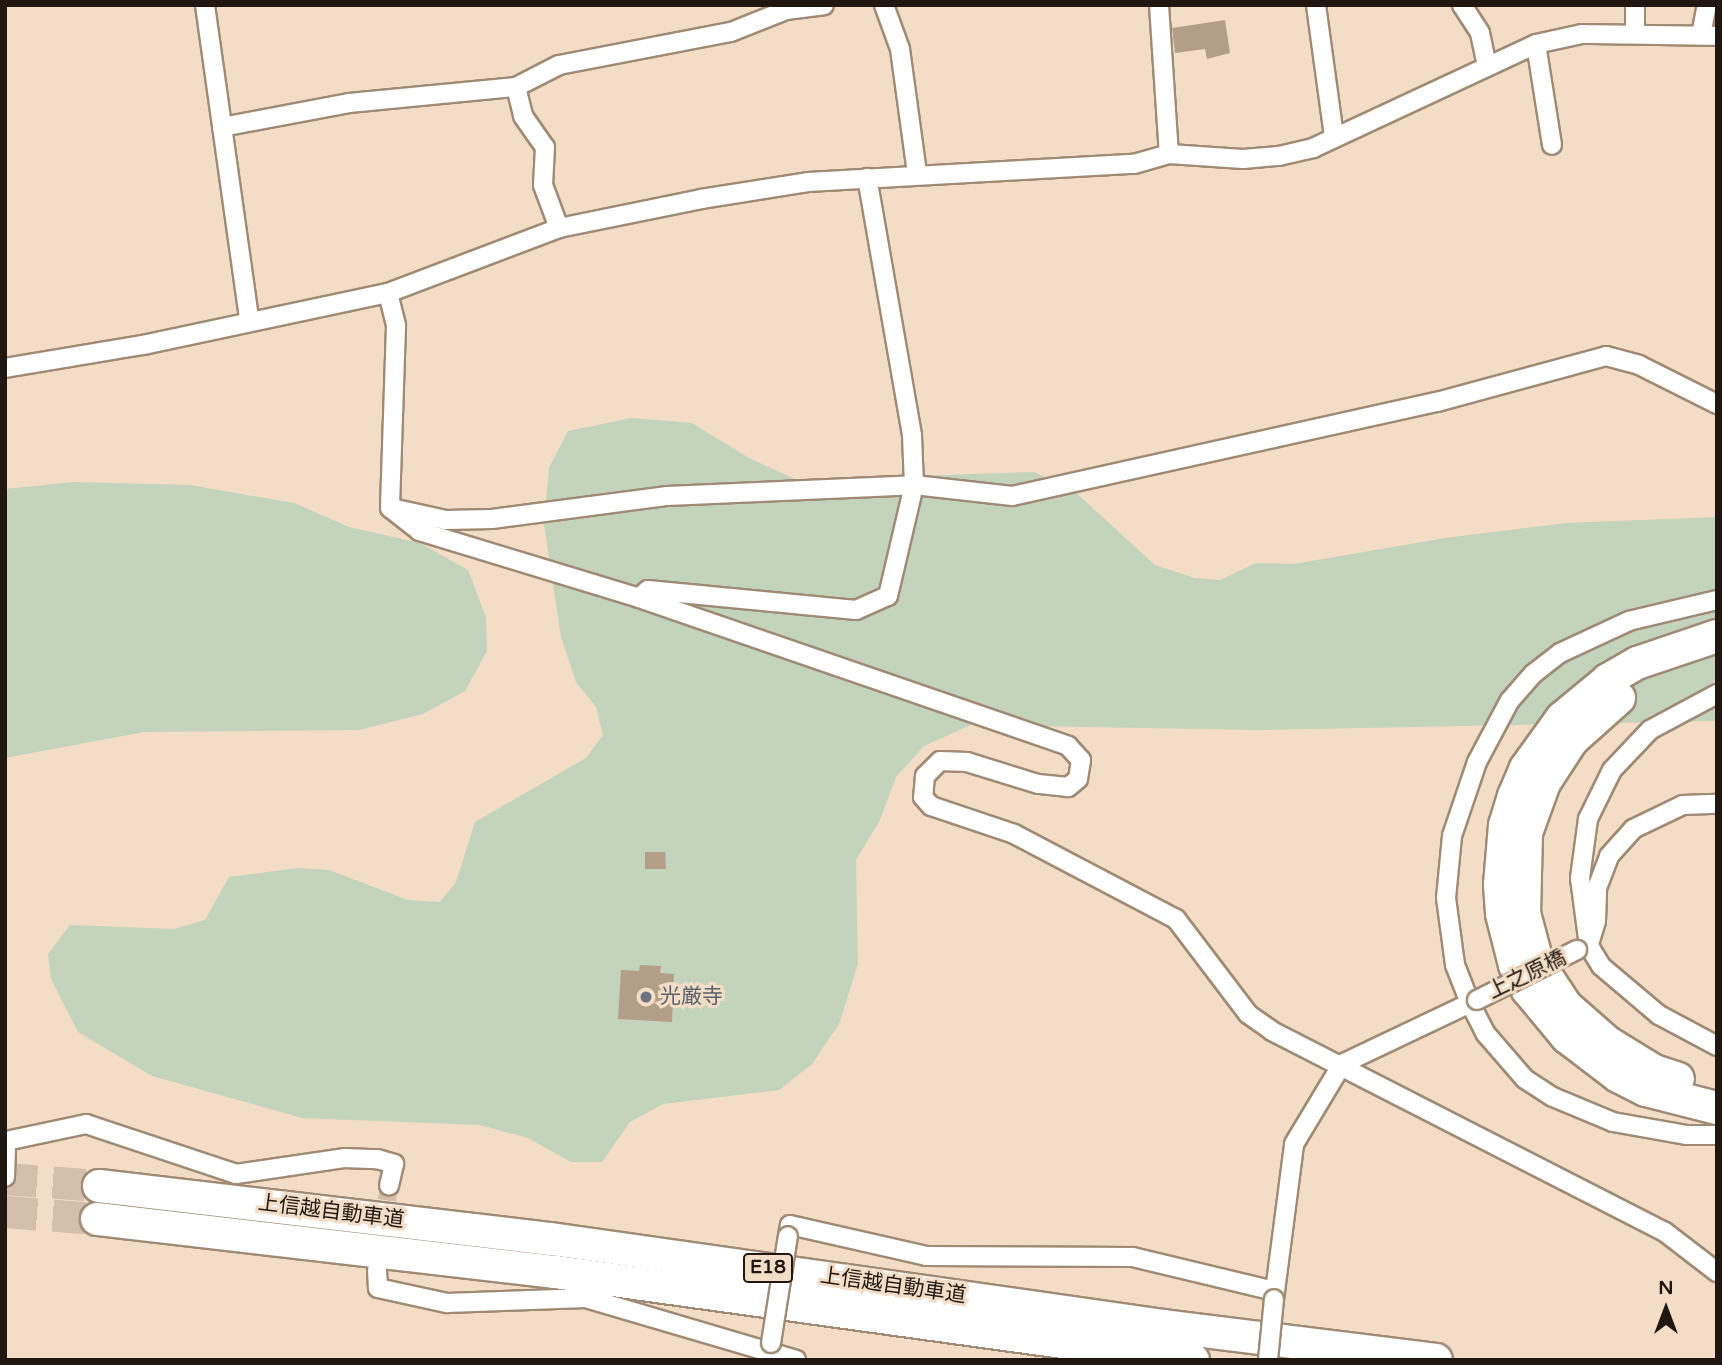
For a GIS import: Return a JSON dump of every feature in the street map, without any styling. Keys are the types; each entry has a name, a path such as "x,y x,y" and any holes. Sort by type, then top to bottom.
{"highway":[{"path":"1717,636 1637,663 1608,680 1562,718 1526,768 1514,796 1505,825 1500,885 1502,914 1515,965 1528,990 1567,1037 1618,1076 1646,1090 1717,1108"},
{"path":"1717,657 1638,687 1613,702 1572,740 1533,807 1526,833 1521,885 1537,962 1584,1025 1654,1071 1717,1087"},
{"name":"上信越自動車道","path":"99,1186 525,1236 1203,1332 1436,1360"},
{"name":"上信越自動車道","path":"97,1219 555,1272 1193,1360"}],"street":[{"path":"205,5 249,320"},
{"path":"222,127 349,103 516,87 559,65 731,32 784,8 824,5"},
{"path":"884,5 900,49 917,173"},
{"path":"1159,5 1169,154"},
{"path":"1316,5 1334,137"},
{"path":"1462,5 1480,33 1487,65"},
{"path":"1635,5 1635,34"},
{"path":"5,368 143,345 249,320 388,293 559,228 701,199 808,182 917,173 1134,164 1169,154 1243,159 1279,156 1334,137 1536,44 1582,34 1709,36 1707,5"},
{"path":"1536,44 1552,145"},
{"path":"516,87 523,116 545,147 543,185 559,228"},
{"path":"639,598 648,590 795,607 856,610 874,605 888,596 914,485 912,435 867,178"},
{"path":"388,293 396,326 390,508"},
{"path":"390,508 446,520 492,519 667,496 914,485 1012,496 1437,402 1606,356 1639,365 1717,404"},
{"path":"390,508 419,531 639,598 1068,746 1081,760 1077,779 1068,786 1038,784 967,762 940,761 925,776 923,797 930,806 1014,834 1176,919 1248,1014 1272,1031 1342,1064 1665,1232 1717,1272"},
{"path":"1717,600 1665,609 1595,635 1533,674 1510,700 1470,782 1447,867 1448,930 1474,1002 1505,1058 1525,1079 1553,1097 1625,1125 1717,1135"},
{"path":"1717,694 1650,730 1618,762 1597,796 1582,848 1581,903 1583,948 1634,997 1717,1046"},
{"path":"1583,948 1596,921 1597,888 1605,867 1633,829 1684,804 1717,804"},
{"name":"上之原橋","path":"1342,1064 1583,948"},
{"path":"1268,1360 1294,1144 1342,1064"},
{"path":"5,1177 6,1141 86,1124 236,1174 344,1158 377,1159 394,1164 389,1185"},
{"path":"771,1348 790,1225 926,1256 1133,1257 1274,1295"},
{"path":"377,1269 378,1288 447,1303 586,1298 771,1348 796,1360"}],"green space":[{"path":"632,418 692,423 749,458 797,480 1034,472 1074,491 1155,565 1195,578 1220,580 1256,563 1294,564 1445,538 1567,523 1717,517 1717,721 1259,730 971,725 924,746 896,777 880,820 856,860 858,964 839,1024 812,1064 779,1090 663,1104 630,1122 602,1162 571,1162 528,1138 480,1125 302,1118 152,1076 78,1032 51,979 48,954 70,925 174,929 205,920 229,877 298,868 329,870 408,900 440,902 456,882 475,822 586,758 603,735 596,707 576,682 561,637 544,524 549,468 568,431"},
{"path":"74,482 190,485 294,503 349,527 420,543 468,570 486,617 487,651 465,691 423,714 359,730 144,732 5,758 5,489"}],"building":[{"path":"1225,20 1230,53 1207,59 1205,49 1175,53 1172,28"},
{"path":"645,852 665,852 666,869 645,869"},
{"name":"光厳寺","path":"640,965 661,966 660,973 674,974 672,1022 618,1019 621,970 639,971"}],"tunnel":[{"path":"5,1179 99,1186"},
{"path":"383,1227 389,1185"},
{"path":"5,1212 97,1219"}],"place":[{"name":"光厳寺","path":"646,997"}]}
